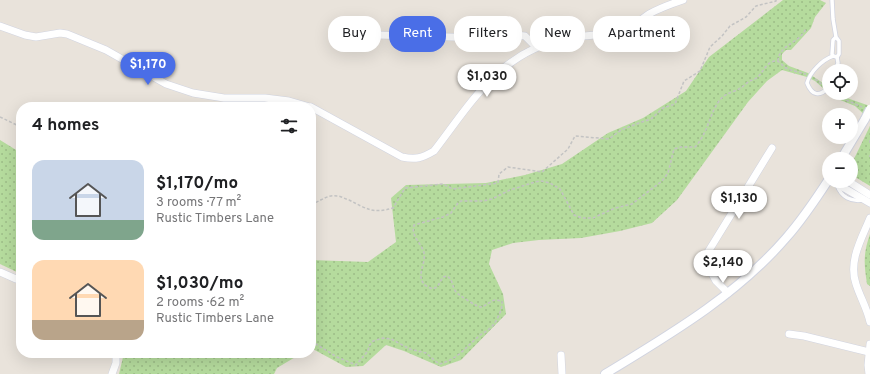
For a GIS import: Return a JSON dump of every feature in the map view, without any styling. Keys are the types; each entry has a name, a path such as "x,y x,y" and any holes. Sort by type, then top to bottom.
{"street":[{"path":"585,35 605,34 627,29 658,9 683,0"},
{"path":"0,26 25,35 36,37 60,33 67,34 106,50 166,84 193,93 224,98 265,98 293,102"},
{"path":"381,35 488,38 515,34 525,36 530,41"},
{"path":"316,110 402,157 412,159 423,157 434,151 493,76 512,60 530,50"},
{"path":"845,152 865,118 868,109"},
{"path":"728,293 716,281 709,268 708,252 772,148"},
{"path":"858,187 870,195"},
{"path":"605,374 692,320 728,293 758,267 786,239 823,188"},
{"path":"844,188 864,200"},
{"path":"864,190 864,200"},
{"path":"870,218 858,246 854,262 854,277 856,286 867,310 870,322"},
{"path":"0,272 16,279"},
{"path":"789,334 804,336 869,352"},
{"path":"869,374 870,344"},
{"path":"561,355 562,374"},
{"path":"112,374 116,363 116,358"}],"lane":[{"path":"822,92 820,94 812,92 807,84 815,69 828,58 839,54 839,40 836,37 832,13 832,0"},
{"path":"836,37 833,40 838,64"}],"path":[{"path":"316,203 329,196 338,196 373,211 383,211 393,208 405,188 426,187 443,184 453,189 498,183 499,174 508,167 542,172 568,149 575,136 609,139 621,130 651,120 664,108 675,104 684,81 700,71 710,47 730,26 746,17 756,6 776,2 776,0"},
{"path":"778,61 778,56 781,51 799,39 806,28"},
{"path":"316,344 337,357 356,365 368,351 373,340 383,338 390,339 410,349 426,353 439,364 450,361 459,355 479,335 490,329 502,306 502,301 495,300 481,307 476,306 456,293 450,278 447,276 443,277 436,288 430,288 425,285 420,275 424,252 414,234 414,225 443,217 451,213 461,200 482,201 492,199 510,190 535,182 545,182 555,185 563,193 574,215 582,218 593,218 615,208 632,204 666,177 674,149 681,147 695,147 706,130 720,99 730,92 738,90 756,78 771,62 778,61 789,70 810,76 822,84"},
{"path":"846,100 868,109"},
{"path":"0,116 16,124"}],"green space":[{"path":"783,0 820,0 826,3 815,17 811,28 791,50 786,50 782,54 782,60 789,66 808,73 822,82 822,87 807,77 782,70 767,81 748,102 677,200 652,223 620,231 581,238 513,243 492,250 489,264 503,294 506,314 461,360 441,367 386,345 363,366 346,367 316,351 316,260 368,262 396,242 391,198 406,185 486,183 525,175 562,164 608,133 643,118 686,91 709,57"},
{"path":"840,100 853,100 870,106 870,120 858,108"},
{"path":"870,126 870,186 858,179 857,152"},
{"path":"0,140 16,150 16,272 0,264"},
{"path":"870,234 870,286 867,284 865,259 866,247"},
{"path":"123,358 294,358 277,368 274,374 119,374"}]}
